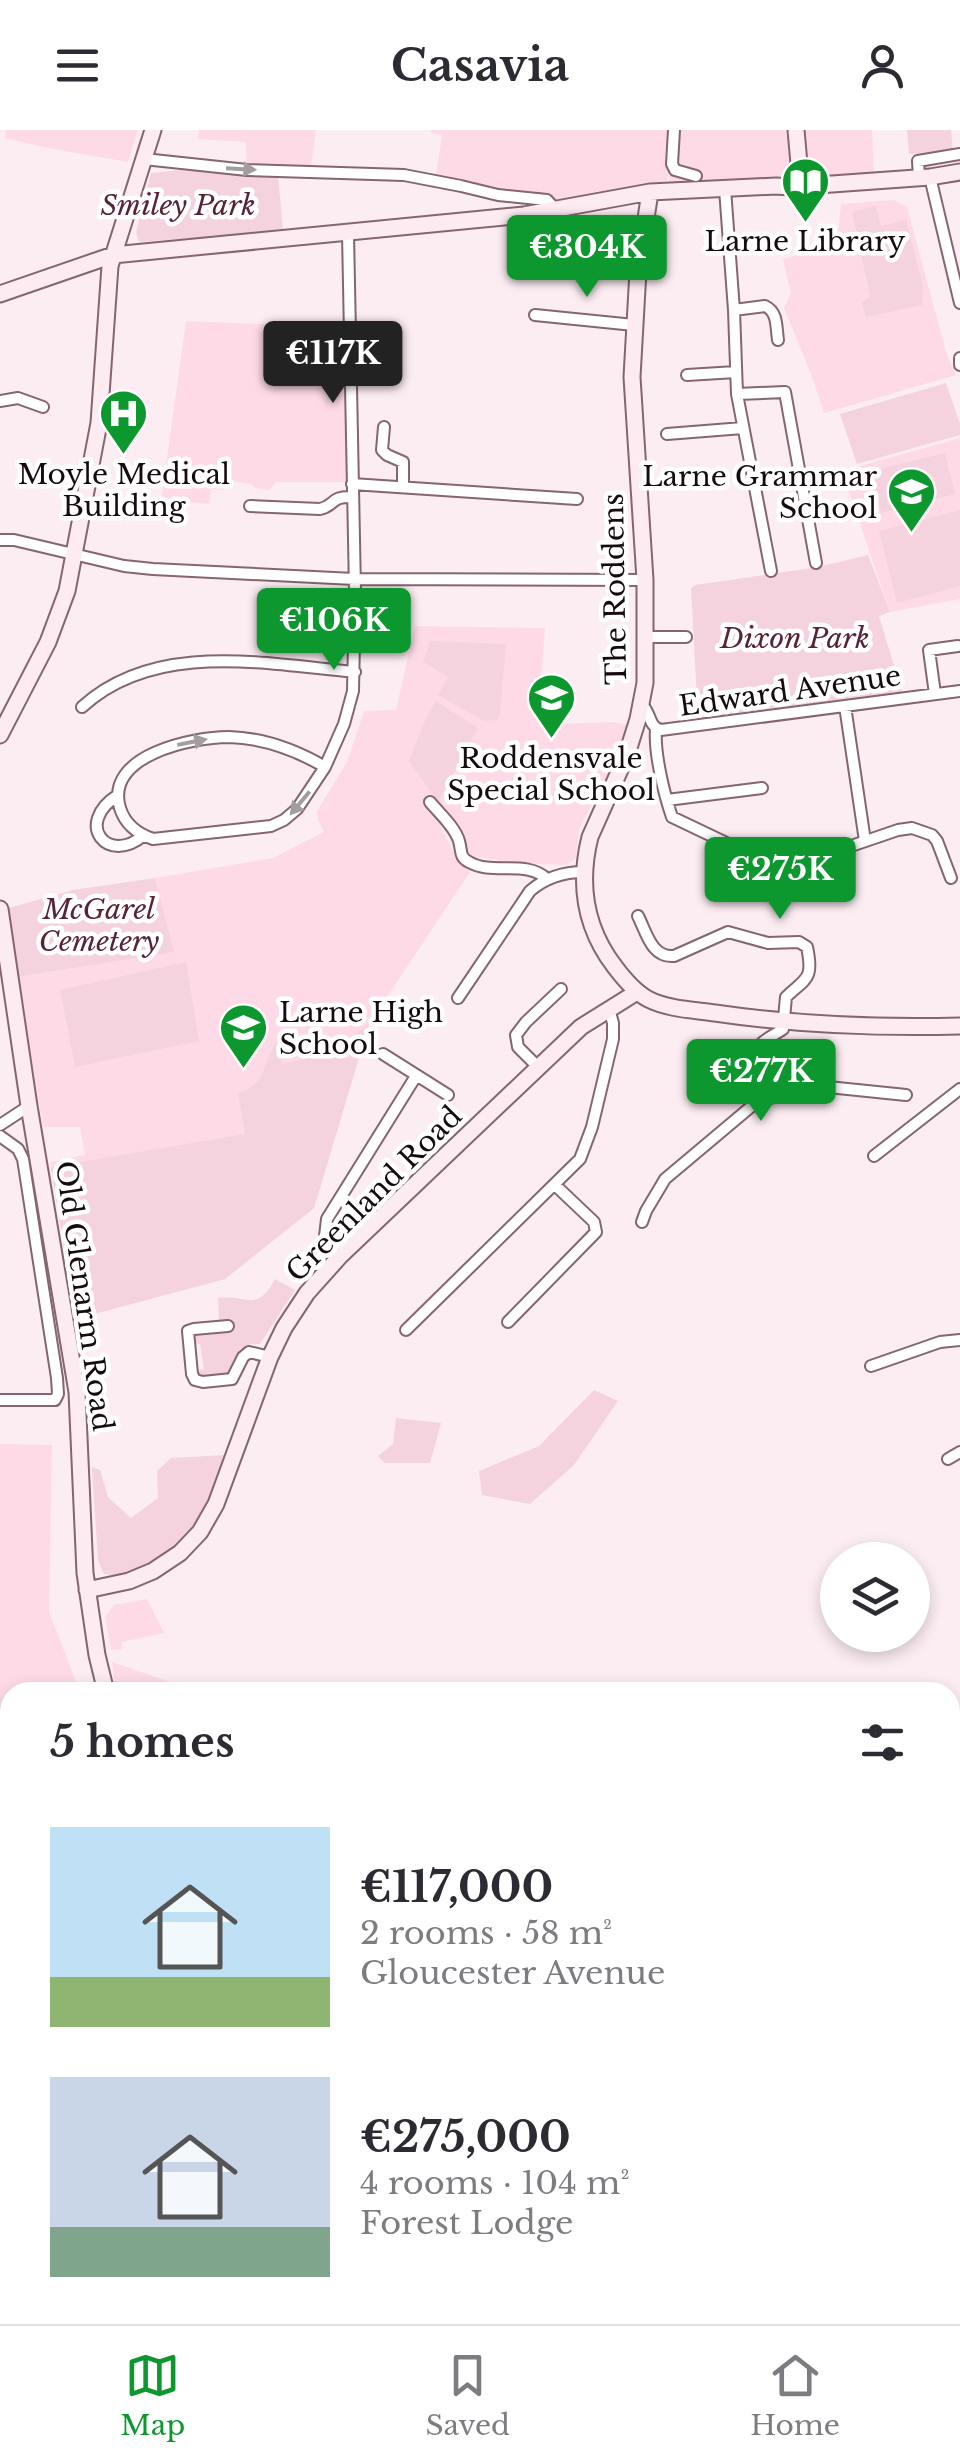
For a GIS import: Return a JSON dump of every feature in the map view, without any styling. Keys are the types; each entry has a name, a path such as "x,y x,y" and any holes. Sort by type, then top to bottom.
{"street":[{"path":"0,735 68,591 99,423 113,255 153,130"},
{"path":"674,130 672,164 675,170 696,176"},
{"path":"796,130 801,186"},
{"path":"960,154 918,162 960,303"},
{"path":"144,159 247,170 404,175 498,195 547,200 556,210"},
{"path":"776,186 800,169"},
{"path":"0,294 113,255 494,219 650,192 801,186 960,172"},
{"path":"725,189 737,394 771,572"},
{"name":"The Roddens","path":"637,992 597,940 586,908 584,872 590,837 628,754 645,683 644,580 632,406 638,271 650,192"},
{"path":"124,224 139,253"},
{"path":"118,795 125,819 144,835 162,839 265,827 282,822 297,809 325,767 350,704 354,672 356,590 348,233"},
{"path":"734,310 769,308 778,340"},
{"path":"535,314 634,325"},
{"path":"687,375 736,372"},
{"path":"737,394 785,392 816,563"},
{"path":"0,400 21,398 43,407"},
{"path":"384,427 382,450 403,464 403,486"},
{"path":"668,434 743,428"},
{"path":"250,506 320,509 352,490 403,486 578,499"},
{"path":"0,540 142,568 354,579 644,580"},
{"path":"644,636 686,637"},
{"path":"935,694 929,650 958,646"},
{"path":"82,707 133,676 192,663 238,660 354,672"},
{"name":"Edward Avenue","path":"641,704 656,729 960,691"},
{"path":"844,706 864,842"},
{"path":"656,729 672,817 739,848 756,878"},
{"path":"144,835 132,844 106,844 96,826 97,817 118,795 126,773 142,760 177,744 242,738 270,743 325,767"},
{"path":"668,800 762,788"},
{"path":"430,802 457,836 467,862 535,870 548,879"},
{"path":"816,858 906,828 922,830 937,841 951,878"},
{"path":"458,998 528,894 548,879 584,872"},
{"name":"Old Glenarm Road","path":"0,909 77,1392 87,1590 104,1682"},
{"path":"638,916 656,950 666,956 728,932 764,942 804,944 809,955 808,976 803,986 786,997 783,1029 753,1054 758,1100"},
{"path":"538,1067 518,1047 517,1034 561,989"},
{"path":"637,992 665,1005 783,1022 960,1026"},
{"name":"Greenland Road","path":"87,1590 153,1572 180,1553 200,1532 220,1494 270,1357 296,1308 341,1255 538,1067 582,1027 637,992"},
{"path":"406,1330 580,1159 592,1127 613,1039 614,1024 608,1009"},
{"path":"383,1054 448,1095"},
{"path":"341,1255 325,1234 327,1219 416,1076"},
{"path":"642,1222 665,1179 758,1100 828,1087 906,1095"},
{"path":"874,1156 960,1089"},
{"path":"0,1125 30,1106"},
{"path":"0,1136 18,1149 23,1159 58,1394 55,1400 46,1402 0,1400"},
{"path":"508,1322 596,1232 594,1222 555,1185"},
{"path":"228,1326 189,1330 194,1380 233,1379 249,1352 270,1357"},
{"path":"871,1366 930,1345 960,1340"},
{"path":"948,1459 960,1452"}],"shaded area":[{"path":"6,130 138,130 128,162 5,138"},
{"path":"199,130 316,130 310,173 247,170 246,142 198,139"},
{"path":"431,130 872,130 874,180 668,191 670,171 663,191 556,210 547,200 435,181 442,135"},
{"path":"894,200 907,207 946,352 956,375 824,413 784,308 791,293 783,259 837,244 841,204"},
{"path":"186,321 345,327 346,482 276,482 269,490 225,480 224,490 211,489 209,504 178,501 172,510 160,509"},
{"name":"Larne Grammar School","path":"960,438 960,599 890,612 842,471"},
{"name":"Larne High School","path":"415,626 545,628 539,711 557,724 628,725 617,757 579,829 576,857 562,865 466,855 444,814 439,824 460,864 470,872 369,1024 314,1208 225,1279 75,1319 50,1162 85,1155 80,1127 43,1127 18,977 173,952 155,878 273,858 324,832 317,811 347,762 364,711 396,710"},
{"path":"0,1444 52,1445 49,1612 76,1682 0,1682"},
{"path":"147,1599 164,1633 122,1642 122,1649 111,1650 105,1617 114,1605"},
{"path":"112,1662 170,1682 115,1682"}],"green space":[{"path":"907,130 951,130 953,151 909,154"},
{"name":"Smiley Park","path":"181,170 278,175 283,231 139,242 136,232 151,173"},
{"path":"876,206 881,226 906,220 923,286 922,305 866,317 862,303 870,296 852,212"},
{"path":"946,383 960,435 857,464 840,414"},
{"path":"945,453 955,494 881,513 870,471"},
{"path":"960,510 960,586 897,603 879,531"},
{"name":"Dixon Park","path":"868,555 890,612 879,616 902,692 698,718 691,588"},
{"path":"430,641 506,644 497,720 484,721 438,695 448,677 423,662"},
{"path":"436,701 478,728 438,802 409,761"},
{"name":"McGarel Cemetery","path":"155,878 174,952 18,977 9,908 73,890"},
{"path":"186,962 199,1041 75,1067 60,990"},
{"path":"369,1024 314,1208 225,1279 75,1319 51,1167 245,1134 238,1093 259,1079 276,1043 282,1064 332,1052"},
{"path":"275,1279 295,1290 260,1344 240,1349 228,1375 201,1377 198,1370 204,1369 200,1344 193,1343 192,1338 228,1333 228,1321 219,1321 218,1298 256,1300"},
{"path":"594,1390 618,1401 574,1465 530,1504 482,1495 479,1471 539,1446"},
{"path":"396,1418 441,1423 430,1463 385,1463 378,1456 393,1444"},
{"path":"225,1455 203,1516 177,1548 124,1576 104,1574 98,1561 92,1467 100,1470 108,1497 131,1518 158,1498 157,1471 171,1458"}],"place":[{"name":"Larne Library","path":"805,224"},
{"name":"Moyle Medical Building","path":"124,456"},
{"name":"Larne Grammar School","path":"912,534"},
{"name":"Roddensvale Special School","path":"551,740"},
{"name":"Larne High School","path":"244,1070"}]}
